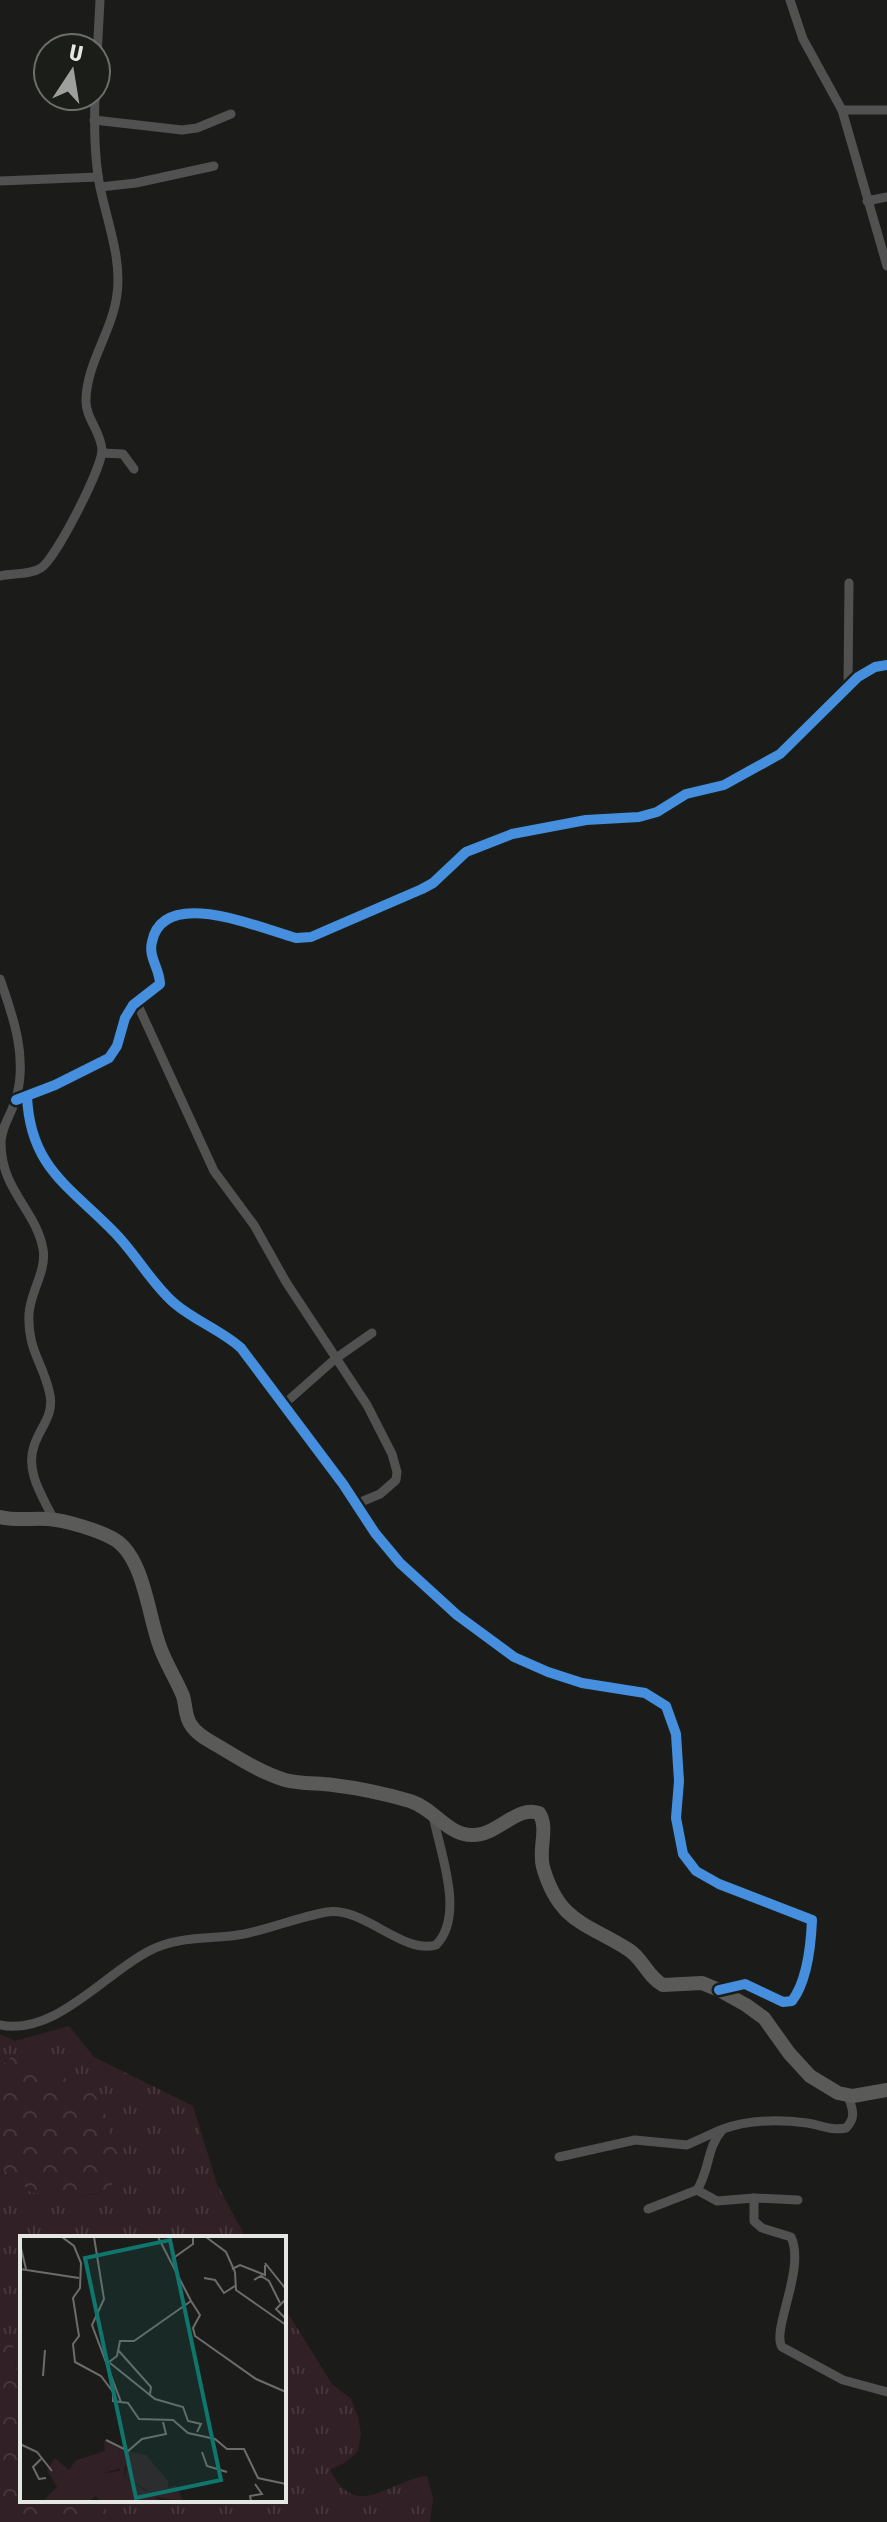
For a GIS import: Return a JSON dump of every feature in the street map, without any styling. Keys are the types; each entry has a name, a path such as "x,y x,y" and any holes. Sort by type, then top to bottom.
{"main road":[{"path":"0,1517 54,1520 108,1536 121,1544 141,1579 160,1647 182,1694 188,1720 197,1733 251,1765 287,1781 337,1786 406,1800 432,1812 456,1832 472,1835 494,1831 522,1812 539,1813 543,1824 541,1853 547,1879 560,1904 572,1918 631,1951 650,1975 663,1985 702,1983 764,2018 810,2076 829,2089 848,2096 887,2090"}],"street":[{"path":"98,32 100,0"},
{"path":"790,0 803,39 842,110 887,266"},
{"path":"842,110 887,110"},
{"path":"0,576 35,571 48,563 90,487 102,453 98,431 86,405 86,396 114,306 117,279 99,182 94,112"},
{"path":"94,120 182,130 197,128 231,114"},
{"path":"0,181 136,183 214,166"},
{"path":"867,201 887,197"},
{"path":"102,453 123,454 134,469"},
{"path":"848,685 849,583"},
{"path":"16,1100 109,1058 114,1052 125,1018 136,1001 160,984 151,942 157,930 175,915 204,914 296,938 311,937 422,889 466,852 478,846 546,826 657,812 686,794 724,785 780,754 848,685 875,667 887,665"},
{"path":"0,979 18,1041 16,1100 2,1131 1,1149 9,1182 36,1228 43,1248 42,1267 30,1299 29,1334 50,1396 50,1411 34,1445 31,1466 37,1487 54,1520"},
{"path":"136,1001 214,1171 254,1225 383,1433 397,1467 397,1476 391,1486 370,1500 356,1504"},
{"path":"27,1096 34,1141 66,1187 114,1232 173,1303 241,1348 400,1563 457,1615 514,1657 582,1683 645,1693 669,1710 676,1734 679,1781 676,1818 683,1854 696,1871 719,1884 812,1920 800,1984 792,2001 783,2002 745,1984 719,1990"},
{"path":"283,1405 335,1359 372,1333"},
{"path":"0,2025 20,2026 59,2013 136,1957 169,1942 243,1934 328,1912 351,1915 419,1945 436,1945 443,1936 447,1921 450,1887 432,1812"},
{"path":"559,2157 635,2140 687,2145 723,2129 757,2121 781,2120 846,2128 852,2122 853,2112 848,2096"},
{"path":"648,2209 697,2190 705,2173 710,2149 723,2129"},
{"path":"697,2190 713,2200 798,2200"},
{"path":"754,2198 754,2221 762,2228 791,2237 794,2245 792,2288 778,2334 782,2347 843,2380 887,2392"}],"green space":[{"path":"69,2026 94,2057 193,2106 217,2184 245,2236 20,2236 20,2382 13,2344 0,2336 0,2167 24,2184 28,2191 69,2196 91,2195 107,2188 120,2165 108,2129 88,2091 35,2060 6,2060 0,2066 0,2034 15,2041"},
{"path":"30,2054 46,2068 94,2094 103,2105 120,2169 114,2183 104,2190 79,2196 28,2191 0,2167 0,2066 13,2056"},
{"path":"286,2310 332,2384 351,2399 358,2417 361,2434 358,2451 330,2470 340,2485 351,2494 362,2496 427,2476 433,2498 430,2522 110,2522 104,2502 286,2502"},
{"path":"0,2336 13,2344 20,2382 20,2502 104,2502 110,2522 0,2522"}],"cycle path":[{"path":"16,1100 109,1058 133,1005 160,984 152,942 160,925 174,916 193,913 215,915 296,938 311,937 422,889 433,883 466,852 512,834 586,820 639,817 657,812 686,794 724,785 780,754 858,677 875,667 887,665"},
{"path":"27,1096 36,1141 55,1173 122,1241 174,1303 241,1348 400,1563 457,1615 514,1657 582,1683 645,1693 666,1706 676,1734 679,1781 676,1818 683,1854 696,1871 719,1884 812,1920 805,1973 792,2001 783,2002 745,1984 719,1990"}]}
